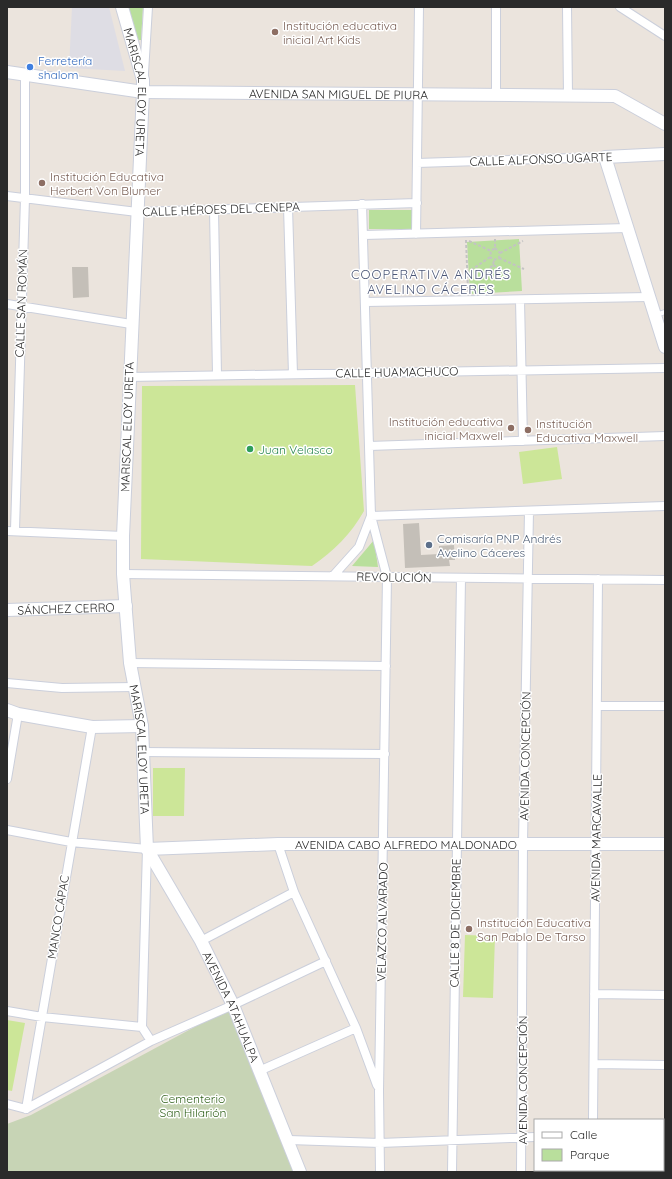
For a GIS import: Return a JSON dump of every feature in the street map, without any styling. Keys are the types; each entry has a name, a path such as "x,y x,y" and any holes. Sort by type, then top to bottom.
{"street":[{"name":"MARISCAL ELOY URETA","path":"122,7 143,80 131,324 123,536 123,574 130,663 142,726 147,849"},
{"path":"143,80 148,7"},
{"path":"416,234 419,7"},
{"path":"496,7 496,95"},
{"path":"567,7 568,96"},
{"path":"620,7 665,36"},
{"name":"AVENIDA SAN MIGUEL DE PIURA","path":"7,72 143,92 615,96 665,124"},
{"name":"CALLE SAN ROMÁN","path":"11,530 25,198 25,75"},
{"name":"CALLE ALFONSO UGARTE","path":"417,163 665,154"},
{"path":"605,157 649,297 660,314 665,347"},
{"name":"CALLE HÉROES DEL CENEPA","path":"7,196 137,212 417,203"},
{"path":"333,576 359,547 371,516 362,204"},
{"path":"288,207 293,374"},
{"path":"214,210 217,375"},
{"path":"364,235 416,234 466,236 495,232 627,228"},
{"path":"366,302 649,297"},
{"path":"520,300 523,441"},
{"path":"7,304 131,324"},
{"name":"CALLE HUAMACHUCO","path":"129,377 665,368"},
{"path":"369,446 665,436"},
{"path":"371,516 665,506"},
{"name":"AVENIDA CONCEPCIÓN","path":"521,1172 523,844 529,579 529,511"},
{"name":"VELAZCO ALVARADO","path":"371,516 387,577 379,1091 380,1172"},
{"path":"11,530 123,536"},
{"name":"REVOLUCIÓN","path":"123,574 665,580"},
{"name":"CALLE 8 DE DICIEMBRE","path":"452,1172 461,578"},
{"name":"AVENIDA MARCAVALLE","path":"593,1119 598,579"},
{"name":"SÁNCHEZ CERRO","path":"7,610 126,606"},
{"path":"130,663 386,666"},
{"path":"7,683 62,688 135,687"},
{"path":"597,706 665,706"},
{"path":"7,779 13,712 92,727 142,726"},
{"name":"MANCO CÁPAC","path":"26,1109 92,727"},
{"path":"142,752 385,754"},
{"path":"7,830 71,842 147,849 142,1027 151,1042"},
{"path":"278,844 294,892 356,1028 379,1091"},
{"name":"AVENIDA CABO ALFREDO MALDONADO","path":"147,849 278,844 665,844"},
{"name":"AVENIDA ATAHUALPA","path":"147,849 201,941 233,1005 259,1071 289,1140 300,1172"},
{"path":"201,941 294,892"},
{"path":"7,1112 11,1105 26,1109 151,1042 326,961"},
{"path":"594,994 665,995"},
{"path":"7,1010 42,1017 142,1027"},
{"path":"259,1071 356,1028"},
{"path":"594,1064 665,1065"},
{"path":"289,1140 380,1143 534,1137"}],"path":[{"path":"495,232 495,248 500,253"},
{"path":"466,236 491,251"},
{"path":"466,236 468,300"},
{"path":"500,253 523,241"},
{"path":"467,273 490,257 491,251 495,248"},
{"path":"499,258 500,253"},
{"path":"490,257 494,260"},
{"path":"494,260 499,258 524,269"},
{"path":"493,265 501,269 500,275 495,278 489,275 489,269 493,265 494,260"}],"shaded area":[{"path":"72,7 109,7 125,71 69,68"}],"green space":[{"path":"129,7 143,7 141,40 135,40"},
{"path":"369,210 412,210 412,229 369,229"},
{"path":"519,239 522,291 470,294 467,242"},
{"name":"Juan Velasco","path":"355,385 364,511 348,535 328,554 312,566 141,559 142,386"},
{"path":"557,447 562,479 523,484 519,452"},
{"path":"374,540 378,567 352,566"},
{"path":"153,768 185,768 184,816 153,816"},
{"path":"465,935 495,936 493,998 463,997"},
{"name":"Cementerio San Hilarión","path":"228,1009 297,1172 7,1172 7,1124 31,1115"},
{"path":"7,1020 25,1023 12,1091 7,1090"}],"building":[{"path":"72,267 88,267 89,297 73,298"},
{"path":"419,523 421,555 439,554 439,546 454,545 455,560 449,560 450,566 405,568 403,524"}],"place":[{"name":"Institución educativa inicial Art Kids","path":"275,32"},
{"name":"Ferretería shalom","path":"30,67"},
{"name":"Institución Educativa Herbert Von Blumer","path":"42,183"},
{"name":"Institución educativa inicial Maxwell","path":"511,428"},
{"name":"Institución Educativa Maxwell","path":"528,430"},
{"name":"Juan Velasco","path":"250,449"},
{"name":"Comisaría PNP Andrés Avelino Cáceres","path":"429,545"},
{"name":"Institución Educativa San Pablo De Tarso","path":"469,929"}],"district":[{"name":"COOPERATIVA ANDRÉS AVELINO CÁCERES","path":"431,282"}]}
